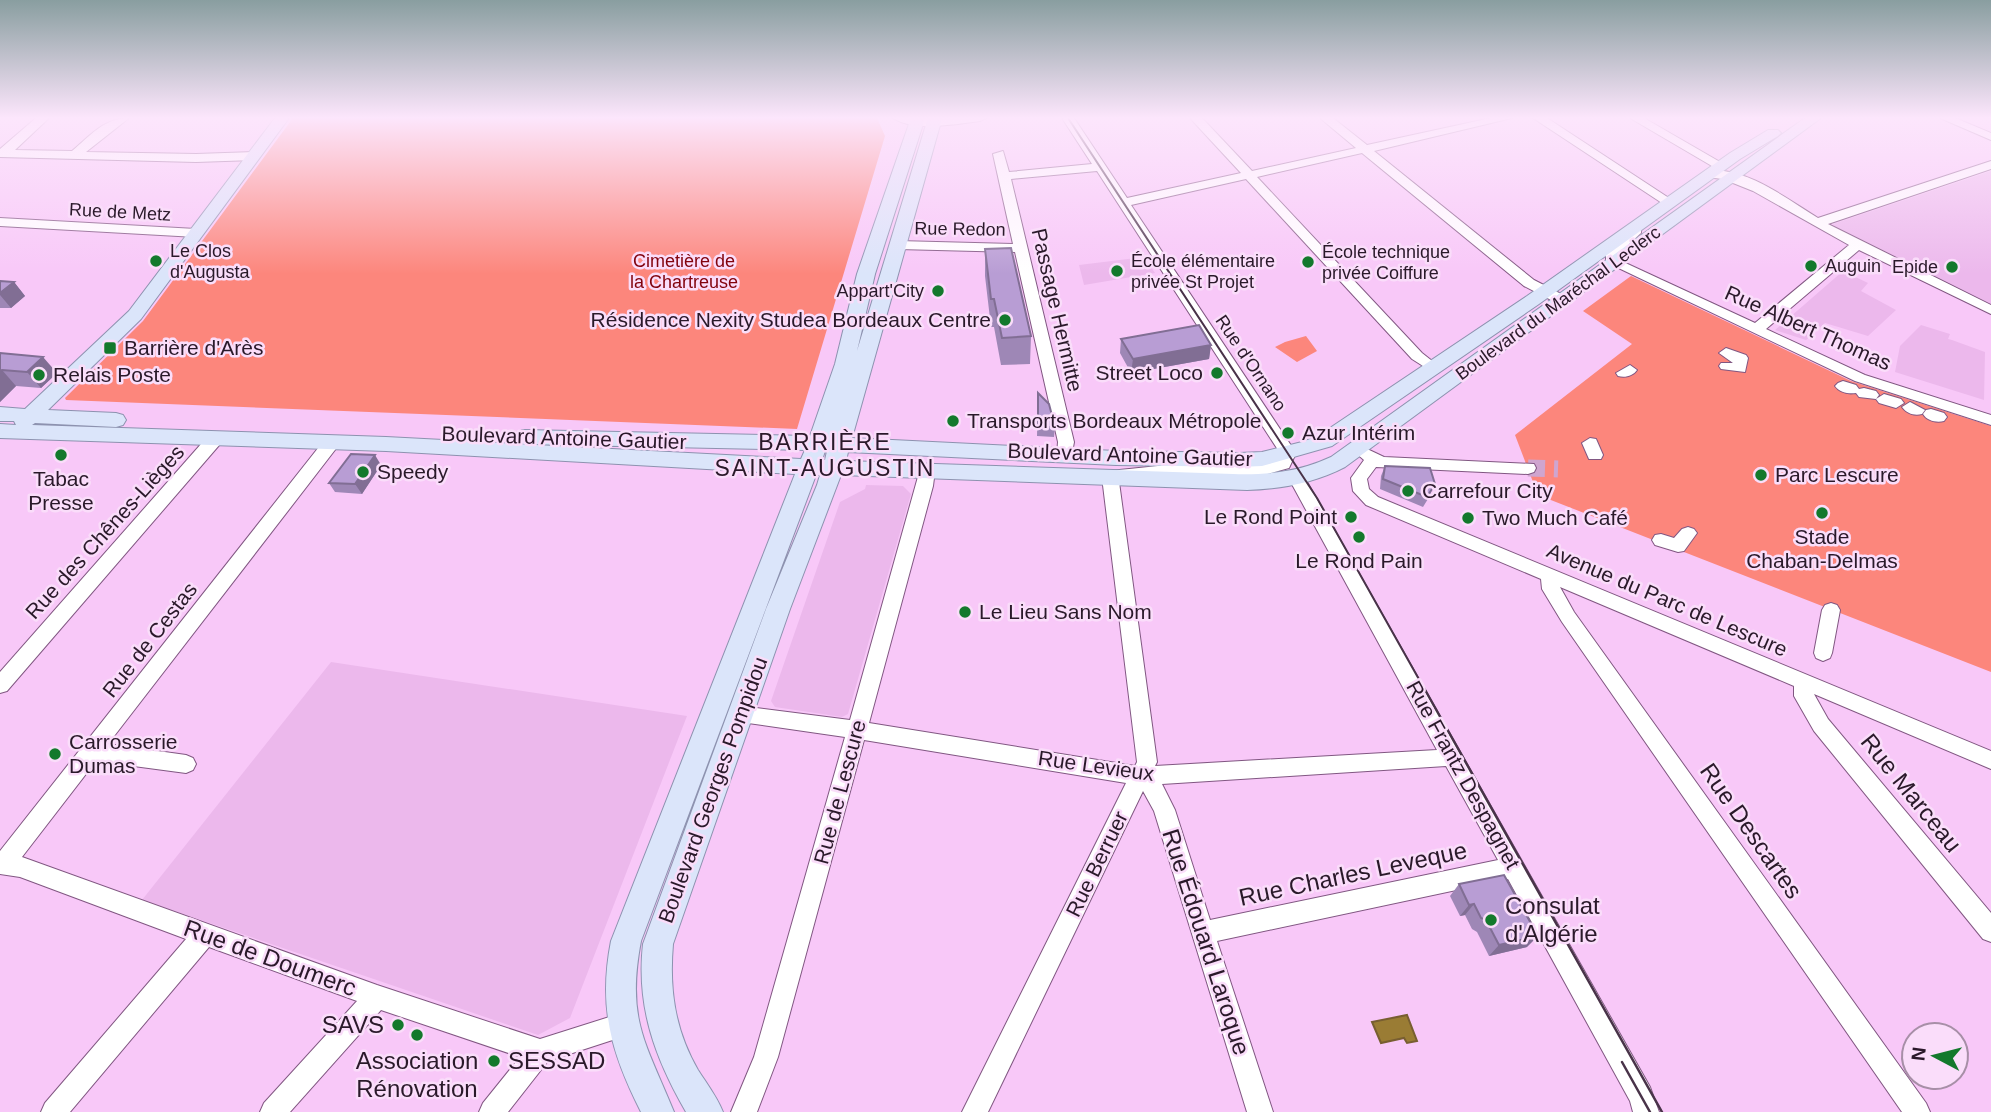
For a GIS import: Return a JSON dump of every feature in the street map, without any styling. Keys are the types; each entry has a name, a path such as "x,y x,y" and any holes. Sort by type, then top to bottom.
{"main road":[{"path":"3,432 30,415 135,315 244,170"},
{"path":"824,455 866,274 904,170"},
{"path":"824,455 898,245 912,170"},
{"name":"Boulevard du Maréchal Leclerc","path":"1296,477 1323,470 1357,449 1553,296 1662,206 1715,170"},
{"name":"Boulevard du Maréchal Leclerc","path":"1288,453 1325,441 1434,368 1613,262 1745,170"},
{"name":"Boulevard Antoine Gautier","path":"0,414 614,449"},
{"name":"Boulevard Antoine Gautier","path":"3,432 965,458 1065,454 1239,460 1262,459 1288,453"},
{"name":"Boulevard Antoine Gautier","path":"824,455 927,470 1256,482 1296,477"},
{"name":"Boulevard Georges Pompidou","path":"707,1112 677,1064 663,1030 654,991 658,944 741,714 824,455"},
{"name":"Boulevard Georges Pompidou","path":"658,1112 629,1051 622,1025 620,966 626,941 824,455"}],"street":[{"name":"Passage Hermitte","path":"1003,170 1066,442 1065,454"},
{"path":"1004,176 1069,170"},
{"name":"Rue d'Ornano","path":"1102,170 1288,453"},
{"path":"1244,170 1417,356 1434,368"},
{"path":"1123,203 1272,170"},
{"path":"1391,170 1522,278 1553,296"},
{"path":"1612,170 1662,206 1611,253 1613,262"},
{"path":"1715,170 1991,310"},
{"path":"1817,223 1976,170"},
{"name":"Rue de Metz","path":"0,222 197,233"},
{"path":"1756,330 1858,244"},
{"name":"Rue Redon","path":"898,245 1021,248"},
{"name":"Rue Albert Thomas","path":"1613,262 1860,378 1991,420"},
{"name":"Rue des Chênes-Lièges","path":"0,685 215,439"},
{"name":"Rue de Cestas","path":"2,864 190,630 332,442"},
{"path":"1357,449 1381,463 1528,468"},
{"name":"Boulevard Antoine Gautier","path":"1110,477 1177,470 1268,469 1283,464 1288,453"},
{"name":"Avenue du Parc de Lescure","path":"1373,460 1359,478 1361,491 1372,501 1991,760"},
{"name":"Rue de Lescure","path":"744,1112 766,1057 925,486 927,470"},
{"name":"Rue Berruer","path":"975,1112 1147,762 1110,477"},
{"name":"Rue Frantz Despagnet","path":"1296,477 1641,1096 1647,1112"},
{"name":"Rue Descartes","path":"1550,576 1551,589 1568,617 1917,1112"},
{"path":"1823,653 1830,615"},
{"name":"Rue Marceau","path":"1803,682 1804,696 1821,725 1991,931"},
{"name":"Rue Levieux","path":"741,714 1142,776 1452,756"},
{"path":"92,751 186,764"},
{"name":"Rue Édouard Laroque","path":"1142,776 1153,787 1164,810 1260,1112"},
{"name":"Rue de Doumerc","path":"2,864 20,867 377,997 540,1051"},
{"name":"Rue Charles Leveque","path":"1203,933 1514,867"},
{"path":"54,1112 204,935"},
{"path":"273,1112 377,997"},
{"path":"492,1112 540,1051 622,1025"}],"shaded area":[{"name":"Epide","path":"1991,171 1991,304 1835,229 1833,224"},
{"name":"École élémentaire privée St Projet","path":"1144,257 1155,273 1084,285 1079,265"},
{"path":"1843,271 1868,283 1861,291 1896,310 1868,336 1825,323 1806,340 1775,330"},
{"path":"1921,325 1950,334 1948,339 1985,352 1984,400 1895,372 1900,346"},
{"path":"866,485 903,486 911,494 848,714 842,717 775,707 771,701 840,502 865,489"},
{"path":"331,662 687,716 570,1018 538,1035 142,900"},
{"path":"1407,1015 1417,1041 1407,1043 1404,1038 1381,1043 1372,1022"}],"green space":[{"name":"Cimetière de la Chartreuse","path":"255,170 875,170 797,429 66,400 65,398 143,321"},
{"name":"Parc Lescure","path":"1631,276 1851,381 1991,426 1991,672 1538,495 1515,435 1632,344 1583,311"},
{"path":"1306,336 1317,351 1297,362 1275,347 1285,342"}],"building":[{"path":"1011,248 1031,336 1002,338 994,299 991,299 985,249"},
{"path":"0,281 14,282 0,293"},
{"path":"1199,325 1211,345 1133,359 1121,339"},
{"path":"0,353 43,357 27,372 0,371"},
{"path":"1038,393 1049,404 1055,427 1038,427"},
{"path":"351,454 375,455 355,484 329,483"},
{"path":"1385,466 1430,468 1435,484 1427,497 1383,479"},
{"path":"1504,875 1538,936 1499,945 1474,904 1469,905 1459,884"}],"tunnel":[{"path":"1528,468 1558,469"}],"tram line":[{"path":"1102,170 1317,498 1425,690"},
{"path":"1424,688 1662,1112"},
{"path":"1622,1062 1650,1112"}],"place":[{"name":"Le Clos d'Augusta","path":"156,261"},
{"name":"École technique privée Coiffure","path":"1308,262"},
{"name":"Auguin","path":"1811,266"},
{"name":"Epide","path":"1952,267"},
{"name":"École élémentaire privée St Projet","path":"1117,271"},
{"name":"Appart'City","path":"938,291"},
{"name":"Résidence Nexity Studea Bordeaux Centre","path":"1005,320"},
{"name":"Barrière d'Arès","path":"110,348"},
{"name":"Street Loco","path":"1217,373"},
{"name":"Relais Poste","path":"39,375"},
{"name":"Transports Bordeaux Métropole","path":"953,421"},
{"name":"Azur Intérim","path":"1288,433"},
{"name":"Tabac Presse","path":"61,455"},
{"name":"Speedy","path":"363,472"},
{"name":"Parc Lescure","path":"1761,475"},
{"name":"Carrefour City","path":"1408,491"},
{"name":"Stade Chaban-Delmas","path":"1822,513"},
{"name":"Le Rond Point","path":"1351,517"},
{"name":"Two Much Café","path":"1468,518"},
{"name":"Le Rond Pain","path":"1359,537"},
{"name":"Le Lieu Sans Nom","path":"965,612"},
{"name":"Carrosserie Dumas","path":"55,754"},
{"name":"Consulat d'Algérie","path":"1491,920"},
{"name":"SAVS","path":"398,1025"},
{"name":"Association Rénovation","path":"417,1035"},
{"name":"SESSAD","path":"494,1061"}],"district":[{"name":"BARRIÈRE SAINT-AUGUSTIN","path":"825,455"}]}
